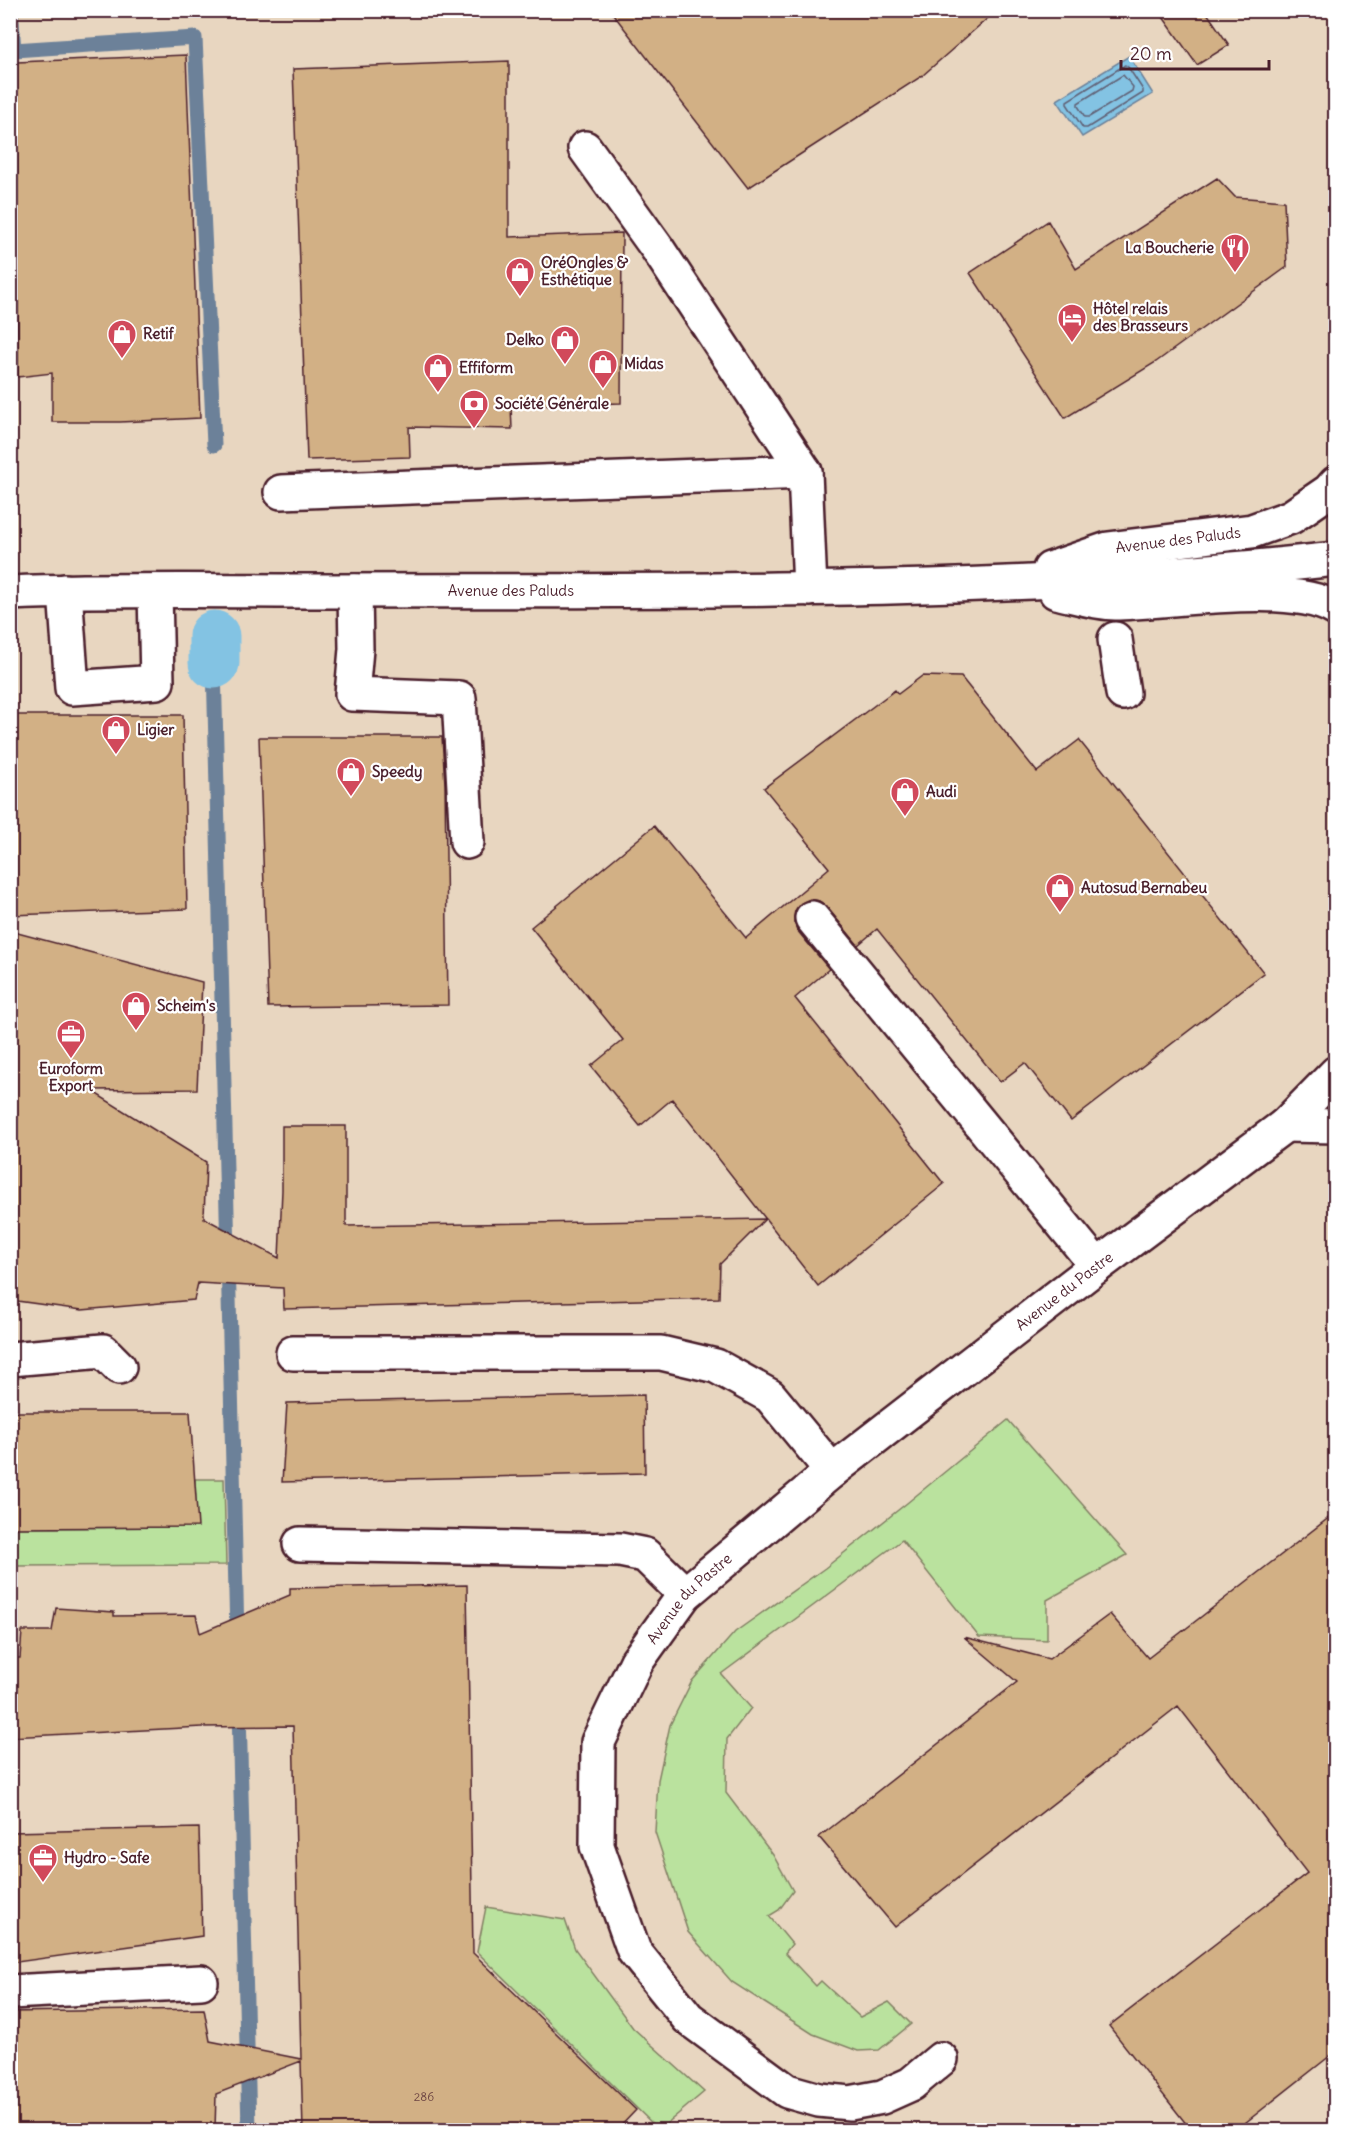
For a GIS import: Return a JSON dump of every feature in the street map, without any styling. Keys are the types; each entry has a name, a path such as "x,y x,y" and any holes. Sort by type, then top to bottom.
{"street":[{"path":"585,148 657,248 805,472 810,589"},
{"path":"281,492 805,472"},
{"name":"Avenue des Paluds","path":"1012,583 1108,549 1252,531 1291,517 1329,491 1335,483"},
{"name":"Avenue des Paluds","path":"10,593 810,589 1012,583 1255,568 1335,559"},
{"name":"Avenue des Paluds","path":"1012,583 1112,603 1258,595 1309,598 1335,609"},
{"path":"65,591 72,688 157,682 155,591"},
{"path":"355,591 356,649 352,694 459,698 467,842"},
{"path":"1116,639 1123,693"},
{"path":"812,918 1097,1266"},
{"name":"Avenue du Pastre","path":"941,2059 911,2084 882,2097 850,2103 819,2100 787,2091 688,2018 634,1951 597,1846 598,1742 637,1660 685,1593 832,1471 1097,1266 1285,1125 1335,1073"},
{"path":"1285,1125 1335,1126"},
{"path":"10,1359 103,1351 119,1367"},
{"path":"293,1353 661,1353 716,1366 770,1396 832,1471"},
{"path":"300,1544 620,1550 645,1555 685,1593"},
{"path":"10,1992 201,1982"}],"shaded area":[{"path":"11,11 1335,11 1335,2130 11,2130"}],"green space":[{"path":"1008,1420 1127,1555 1047,1600 1047,1640 979,1637 902,1540 721,1674 751,1708 727,1739 726,1793 773,1855 793,1891 779,1910 769,1916 792,1944 785,1953 816,1986 821,1981 860,2017 889,2002 911,2024 879,2050 858,2051 813,2034 732,1982 688,1932 655,1832 658,1780 670,1725 692,1681 735,1632 825,1568"},
{"path":"195,1479 224,1479 226,1565 11,1566 10,1528 197,1527"},
{"path":"486,1907 565,1920 575,1949 633,2028 704,2092 659,2130 477,1952"}],"water":[{"path":"1129,56 1153,94 1082,137 1057,100"}],"building":[{"path":"610,10 997,10 922,76 748,188"},
{"path":"1158,10 1205,10 1229,45 1197,65"},
{"path":"186,55 200,418 120,422 52,422 52,373 18,377 17,62"},
{"path":"509,61 509,237 622,233 621,403 511,406 512,429 409,427 410,457 307,460 293,69"},
{"path":"1217,178 1235,197 1284,201 1287,267 1156,362 1065,418 970,273 1048,221 1076,269"},
{"path":"922,676 961,677 1037,772 1079,740 1264,973 1071,1121 1025,1063 1000,1082 877,929 858,945 826,906 810,899 801,903 795,911 794,922 797,930 829,969 795,998 944,1184 818,1286 672,1099 640,1126 591,1066 623,1040 531,927 654,826 746,938 829,868 764,788 895,690 898,694"},
{"path":"10,715 183,715 187,909 10,915"},
{"path":"259,737 442,737 445,784 448,1005 268,1007"},
{"path":"10,931 202,982 197,1089 90,1090 206,1162 204,1218 279,1258 282,1126 346,1126 346,1226 765,1219 720,1264 719,1298 284,1309 283,1288 198,1283 194,1300 82,1310 10,1300"},
{"path":"644,1395 645,1473 282,1482 287,1403"},
{"path":"10,1412 190,1412 198,1527 10,1528"},
{"path":"1335,1513 1335,2052 1236,2130 1191,2130 1109,2026 1307,1873 1178,1706 895,1927 819,1837 1017,1682 964,1637 1049,1659 1110,1614 1148,1658"},
{"path":"467,1585 473,1953 636,2110 617,2130 303,2130 301,2061 216,2094 215,2129 10,2130 10,2012 204,2009 210,2041 301,2059 293,1726 202,1727 10,1737 10,1658 20,1658 22,1631 52,1631 56,1608 114,1612 114,1616 196,1615 200,1633 290,1595 290,1588"},
{"path":"199,1828 202,1936 10,1963 10,1832"}],"waterway":[{"path":"11,10 14,50 195,38 214,445"},
{"path":"214,636 214,663"},
{"path":"214,663 237,1636"},
{"path":"239,1708 249,2130"}],"place":[{"name":"La Boucherie","path":"1235,274"},
{"name":"OréOngles & Esthétique","path":"520,298"},
{"name":"Hôtel relais des Brasseurs","path":"1072,344"},
{"name":"Retif","path":"122,360"},
{"name":"Delko","path":"565,366"},
{"name":"Midas","path":"603,390"},
{"name":"Effiform","path":"438,394"},
{"name":"Société Générale","path":"474,430"},
{"name":"Ligier","path":"116,756"},
{"name":"Speedy","path":"351,798"},
{"name":"Audi","path":"905,818"},
{"name":"Autosud Bernabeu","path":"1060,914"},
{"name":"Scheim's","path":"136,1032"},
{"name":"Euroform Export","path":"71,1060"},
{"name":"Hydro - Safe","path":"43,1884"}]}
